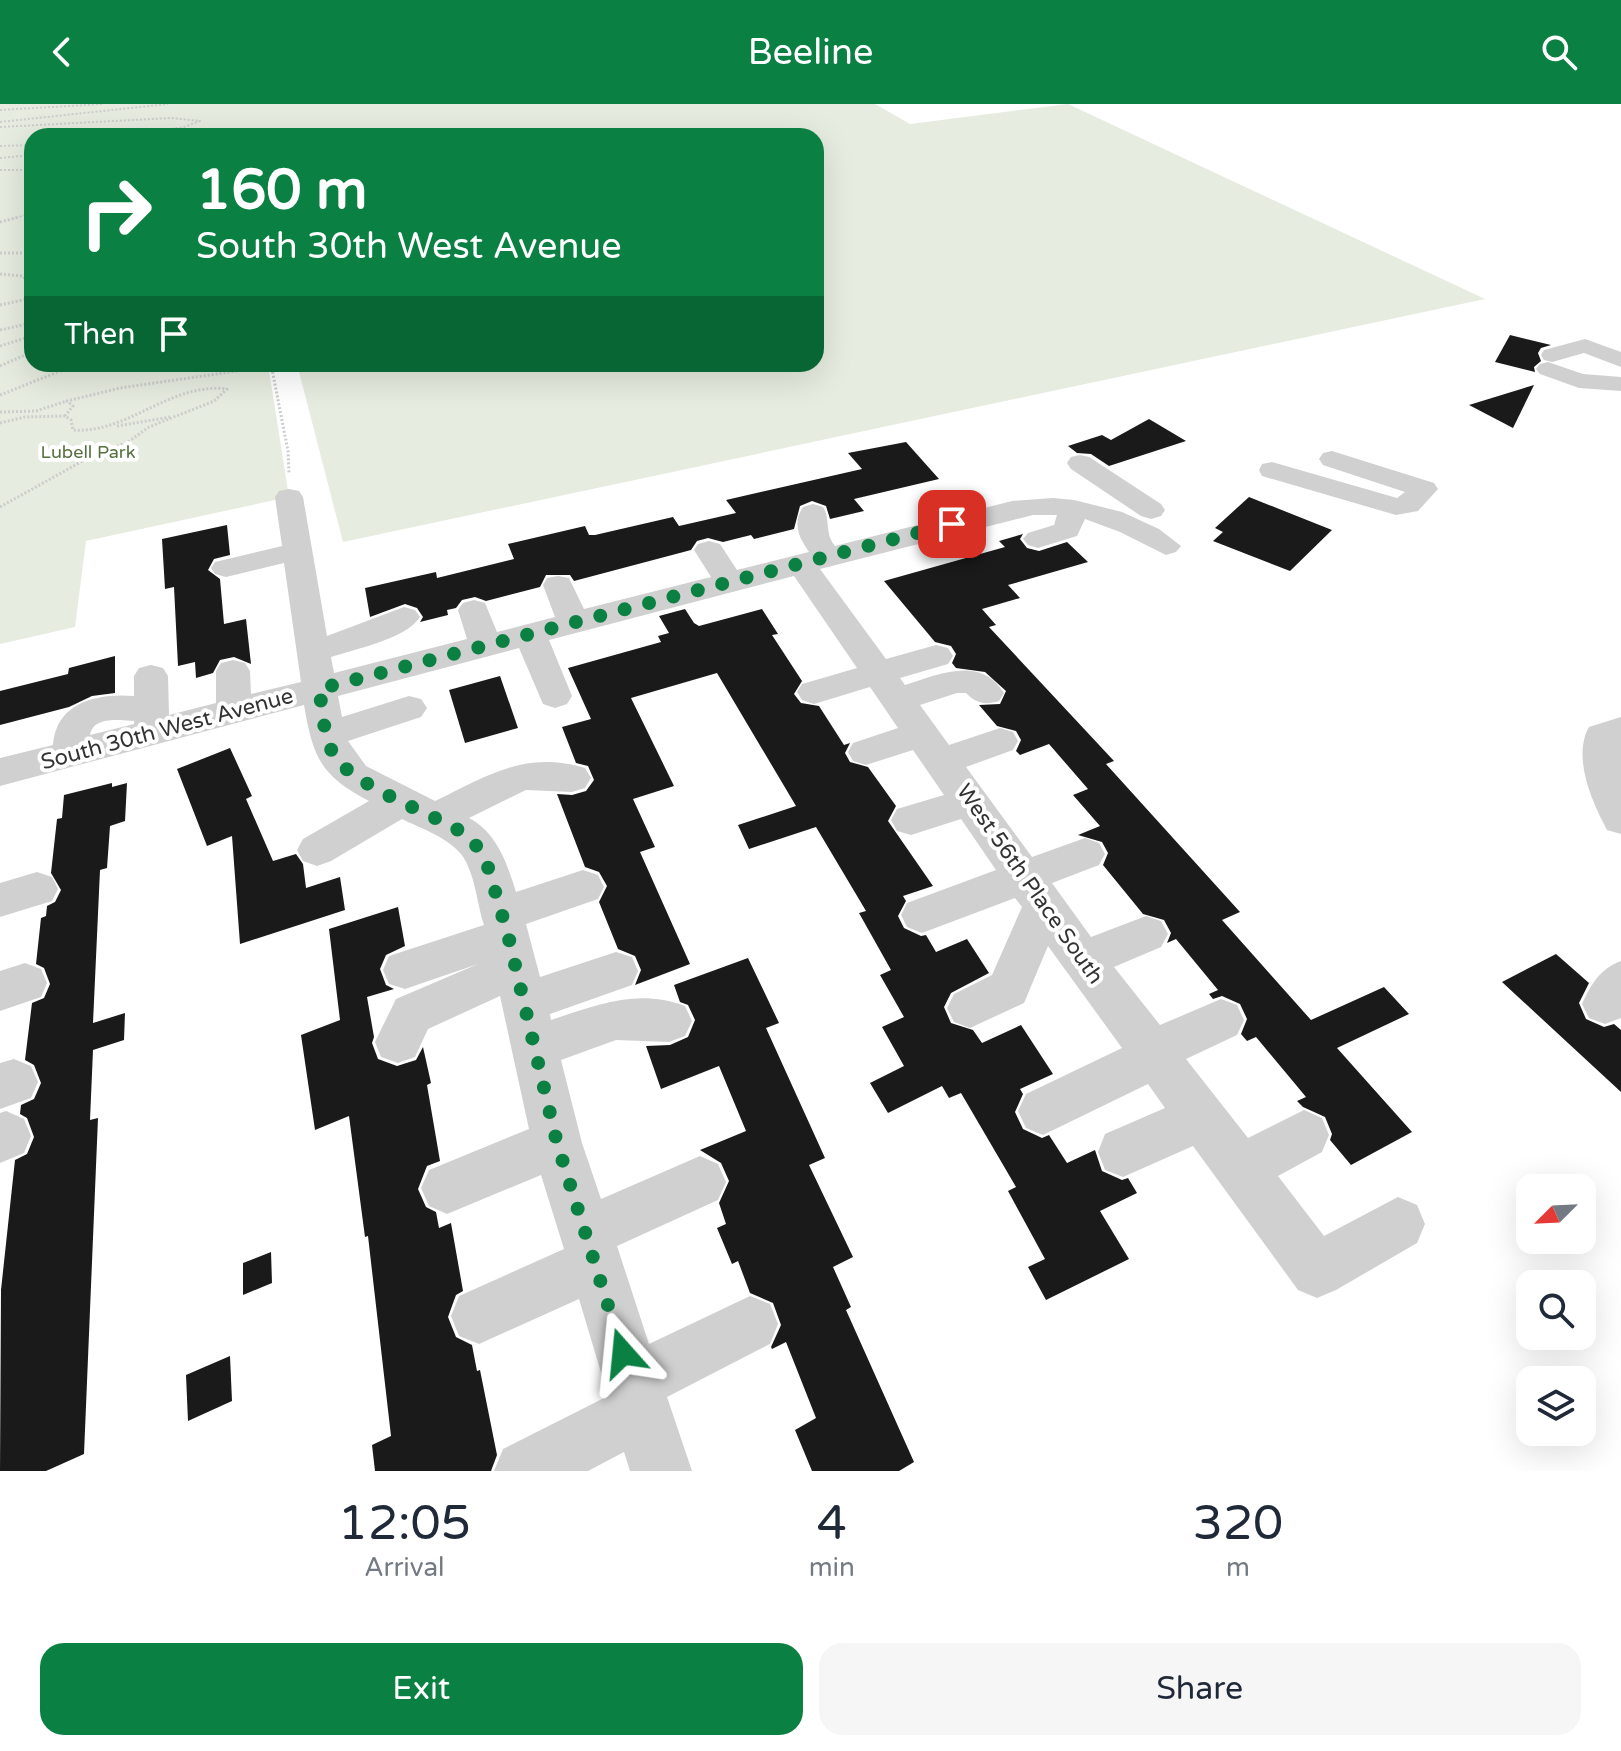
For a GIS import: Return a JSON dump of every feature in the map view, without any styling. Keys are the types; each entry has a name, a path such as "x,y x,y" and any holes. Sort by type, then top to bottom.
{"street":[{"path":"1621,360 1585,346 1550,362 1579,381 1621,384"},
{"path":"1272,470 1396,507 1408,505 1424,489 1332,459"},
{"path":"1080,463 1151,510"},
{"path":"985,483 1012,509"},
{"path":"289,497 327,735 335,756 353,776 419,808 474,842 487,864 557,1143 661,1471"},
{"path":"1038,539 1067,530 1074,508"},
{"name":"South 30th West Avenue","path":"0,772 85,762 74,726 85,715 110,707 129,706 152,722 199,738 234,711 317,670 485,646 574,623 646,619 729,582 929,530 966,509 1074,508 1124,522 1166,546"},
{"name":"West 56th Place South","path":"813,513 810,530 814,541 814,560 890,685 1082,960 1317,1271 1398,1224"},
{"path":"855,517 880,543"},
{"path":"929,530 954,556"},
{"path":"709,550 729,582"},
{"path":"226,568 298,551"},
{"path":"558,585 574,623"},
{"path":"474,610 485,646"},
{"path":"317,670 372,633 404,617"},
{"path":"530,634 555,696"},
{"path":"890,685 936,656"},
{"path":"233,671 234,711"},
{"path":"151,676 152,722"},
{"path":"814,692 955,681 975,682 987,693"},
{"path":"327,735 409,708"},
{"path":"1621,730 1602,736 1602,763 1611,803 1621,819"},
{"path":"866,752 1000,741"},
{"path":"317,850 419,808 521,776 572,778"},
{"path":"911,820 971,801"},
{"path":"922,915 1034,891 1085,854"},
{"path":"398,1042 412,1014 516,974 583,887"},
{"path":"970,1008 1008,989 1034,891"},
{"path":"1082,960 1146,934"},
{"path":"405,970 516,974 616,971"},
{"path":"516,974 616,1019 669,1021"},
{"path":"1043,1111 1221,1020"},
{"path":"1123,1152 1201,1117"},
{"path":"1252,1185 1304,1135"},
{"path":"447,1188 557,1143"},
{"path":"479,1316 700,1182"},
{"path":"525,1471 750,1324"}],"path":[{"path":"0,110 104,104"},
{"path":"0,122 168,104"},
{"path":"0,127 171,118 200,121 177,128"},
{"path":"0,146 24,145"},
{"path":"0,158 24,156"},
{"path":"0,170 24,170"},
{"path":"0,222 24,215"},
{"path":"0,253 24,253"},
{"path":"0,274 24,277"},
{"path":"0,305 24,300"},
{"path":"0,330 24,325"},
{"path":"0,346 24,338"},
{"path":"0,366 24,356"},
{"path":"0,395 58,372"},
{"path":"0,412 36,411 106,389 216,372"},
{"path":"273,372 288,451 289,497"},
{"path":"0,507 88,458 128,442 149,427 214,401 227,389 219,386 154,405 107,429"},
{"path":"65,416 73,406 67,401"},
{"path":"0,423 25,417 65,416 71,420 73,430 107,429 164,417 179,417"}],"green space":[{"name":"Lubell Park","path":"0,104 875,104 910,124 1068,104 1485,299 343,542 299,372 824,372 824,128 24,128 24,372 269,372 289,497 86,541 75,627 0,644"}],"building":[{"path":"1510,335 1551,345 1541,348 1538,353 1541,361 1534,367 1535,372 1495,362"},
{"path":"1534,385 1513,428 1469,405"},
{"path":"1149,419 1186,441 1109,466 1091,454 1077,453 1068,446 1102,435 1111,440"},
{"path":"906,442 939,479 854,499 864,511 830,519 826,506 812,501 800,506 794,529 754,539 751,535 723,542 708,538 697,541 691,550 574,581 570,575 546,575 540,587 486,601 475,597 462,600 456,608 447,610 448,615 420,622 423,617 417,608 405,604 370,617 365,588 436,572 437,578 514,559 508,544 585,526 589,535 595,535 673,517 679,526 736,513 726,500 862,469 848,453"},
{"path":"1249,497 1332,530 1290,571 1213,541 1223,532 1215,528"},
{"path":"227,525 230,555 214,559 208,570 220,579 224,624 246,619 251,664 234,657 220,660 213,673 196,678 195,662 178,666 174,587 165,589 162,539"},
{"path":"1023,534 1020,539 1027,548 1039,551 1067,542 1088,562 1008,585 1020,598 982,609 996,625 989,627 1114,761 1106,764 1240,912 1222,920 1311,1020 1384,987 1409,1014 1337,1048 1412,1132 1351,1165 1330,1140 1332,1134 1325,1117 1297,1101 1306,1097 1256,1037 1247,1041 1241,1034 1247,1019 1240,1004 1222,996 1213,999 1209,994 1218,990 1176,939 1167,943 1171,933 1164,920 1143,914 1103,865 1108,853 1102,842 1078,835 1100,826 1073,795 1088,789 1049,744 1020,755 1016,751 1021,740 1016,731 997,726 979,705 1000,704 1006,691 985,672 956,668 952,663 956,654 951,646 935,642 884,581 1005,547 999,541"},
{"path":"685,609 699,626 762,609 778,634 772,635 802,681 794,694 801,703 819,706 844,745 850,743 845,753 850,762 868,767 896,806 888,821 933,886 903,896 906,901 898,916 904,928 921,936 926,935 936,952 967,939 989,973 951,993 944,1007 951,1023 973,1030 982,1043 1021,1025 1053,1074 1020,1089 1023,1094 1015,1112 1023,1129 1042,1138 1049,1135 1067,1163 1095,1150 1102,1171 1122,1180 1128,1178 1137,1193 1100,1211 1129,1259 1046,1300 1028,1267 1045,1259 1008,1191 1016,1187 961,1093 949,1098 942,1086 888,1113 870,1083 904,1066 882,1027 904,1017 880,975 891,970 859,913 866,911 816,827 749,849 738,825 796,806 717,673 631,698 674,786 633,799 655,847 640,852 690,964 635,985 641,970 635,956 618,949 599,902 607,886 599,872 585,867 557,794 572,795 586,791 594,780 588,766 576,763 562,727 591,719 568,668 661,642 658,636 669,633 659,616"},
{"path":"115,656 115,693 92,696 69,707 0,725 0,691 68,674 69,668"},
{"path":"500,676 518,728 465,743 449,690"},
{"path":"230,748 252,796 246,799 273,861 296,854 303,864 306,888 340,877 345,910 240,944 232,836 207,846 177,769"},
{"path":"112,783 112,787 127,783 125,821 110,826 107,868 100,870 93,1023 125,1013 124,1040 93,1050 90,1120 98,1118 84,1454 46,1471 0,1471 1,1290 15,1160 27,1154 34,1137 27,1118 20,1114 21,1105 34,1099 41,1083 34,1065 25,1060 32,1003 44,998 50,984 44,968 36,964 41,918 46,916 47,906 55,902 61,890 51,873 57,819 62,818 64,795"},
{"path":"398,907 405,946 386,955 380,969 386,985 394,989 367,997 374,1037 372,1043 378,1059 397,1066 416,1060 423,1047 431,1083 427,1085 440,1161 427,1166 418,1189 426,1207 436,1212 439,1228 451,1223 463,1291 456,1295 448,1317 456,1337 472,1345 477,1371 480,1370 497,1455 491,1471 375,1471 372,1445 391,1436 368,1236 365,1237 349,1116 315,1130 301,1035 340,1020 329,929"},
{"path":"1556,954 1589,983 1579,1003 1586,1019 1604,1027 1614,1024 1621,1030 1621,1092 1502,982"},
{"path":"748,958 779,1023 766,1028 825,1158 809,1165 853,1257 833,1267 851,1307 846,1310 914,1462 899,1471 812,1471 795,1430 816,1418 786,1342 771,1347 781,1325 773,1303 750,1293 738,1261 732,1264 717,1228 726,1224 719,1203 729,1181 721,1163 700,1150 746,1131 719,1066 661,1089 646,1046 670,1045 688,1037 695,1020 688,1005 680,1002 674,985"},
{"path":"271,1252 272,1283 243,1295 243,1263"},
{"path":"230,1356 232,1401 188,1421 186,1375"}],"route":[{"path":"623,1353 557,1143 508,935 487,864 474,842 460,831 353,776 335,756 327,735 319,689 952,524"}]}
